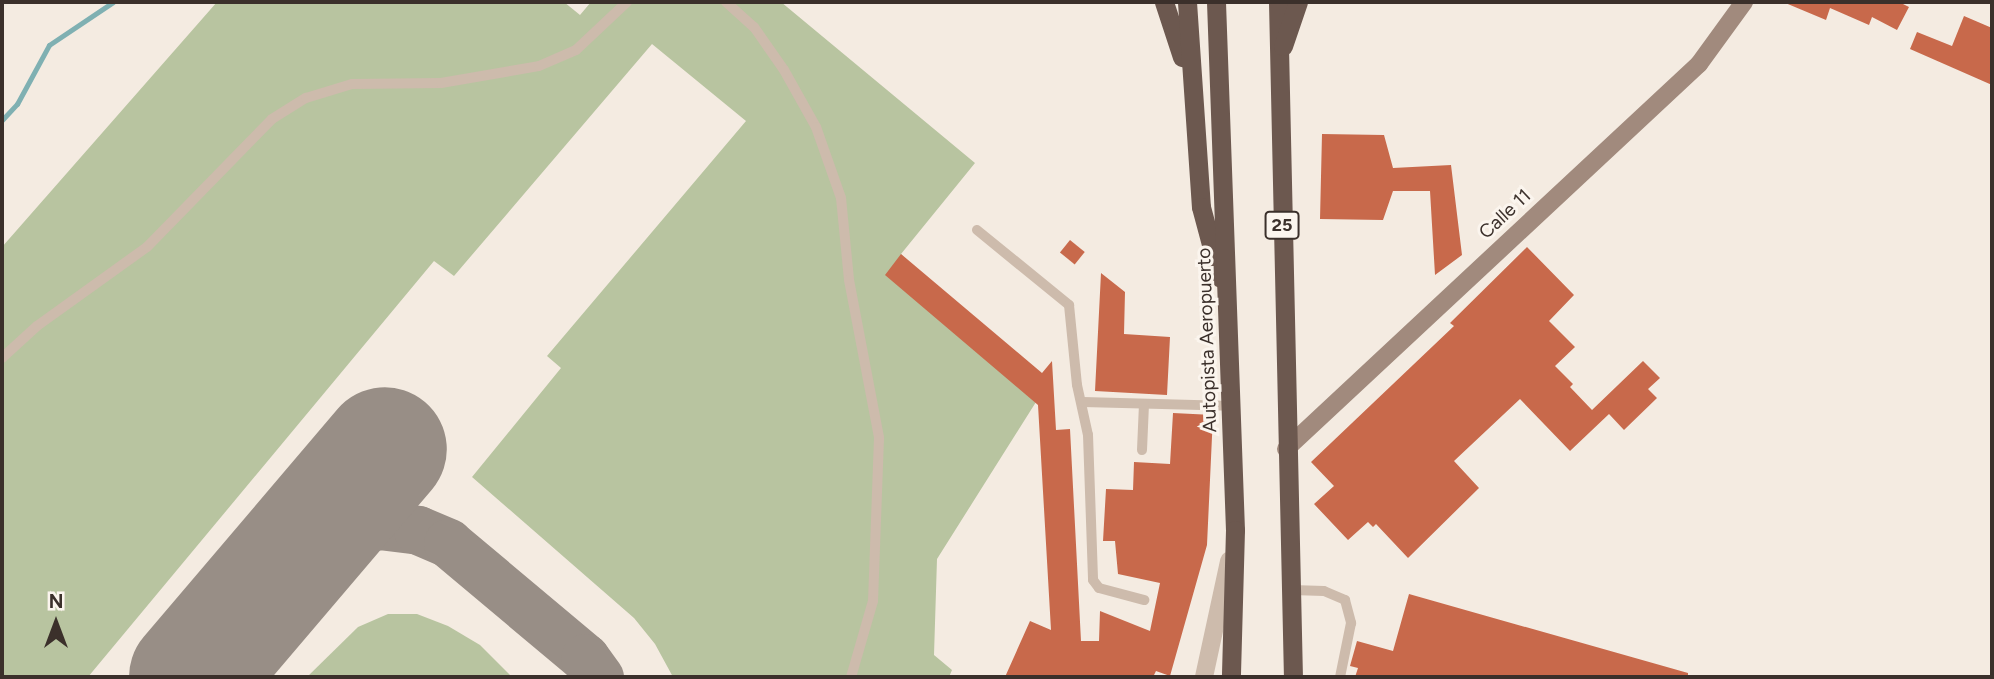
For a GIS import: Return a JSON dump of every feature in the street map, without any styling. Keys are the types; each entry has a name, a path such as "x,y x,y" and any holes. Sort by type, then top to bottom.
{"highway":[{"path":"1164,2 1191,90"},
{"path":"1187,2 1191,90 1202,207 1230,316"},
{"name":"Autopista Aeropuerto","path":"1216,2 1230,316 1235,530 1231,677"},
{"name":"25","path":"1278,2 1293,677"},
{"path":"1279,57 1298,2"}],"main road":[{"name":"Calle 11","path":"1286,449 1699,64 1744,2"}],"street":[{"path":"1204,677 1235,530"}],"lane":[{"path":"2,358 37,326 147,247 272,119 306,98 352,84 441,83 540,66 576,50 627,2"},
{"path":"726,2 754,27 784,70 816,127 841,198 849,280 879,438 873,601 852,677"},
{"path":"977,230 1069,305 1077,385 1083,402 1088,435 1093,580 1099,588 1144,600"},
{"path":"1083,402 1231,406"},
{"path":"1142,450 1144,404"},
{"path":"1292,590 1324,591 1345,600 1351,622 1340,677"}],"green space":[{"path":"217,2 564,2 580,15 591,2 781,2 975,163 901,254 1036,402 937,559 934,655 952,670 949,677 673,677 655,644 634,618 472,477 561,368 547,356 746,121 652,44 454,276 434,261 88,677 2,677 2,247"},
{"path":"388,614 417,614 448,626 480,645 512,677 307,677 358,627"}],"building":[{"path":"1783,2 1899,2 1909,7 1897,30 1872,17 1869,25 1830,8 1826,20"},
{"path":"1964,16 1992,28 1992,85 1910,49 1917,32 1952,46"},
{"path":"1322,134 1384,135 1393,168 1451,165 1462,255 1435,275 1430,191 1393,191 1383,220 1320,219"},
{"path":"1070,240 1085,252 1075,264 1060,252"},
{"path":"1527,247 1574,295 1549,321 1575,347 1555,366 1573,384 1570,387 1592,410 1643,361 1660,378 1648,389 1657,398 1624,430 1609,414 1570,451 1520,399 1454,461 1479,488 1408,558 1376,524 1373,527 1368,522 1348,540 1314,504 1334,486 1311,462 1454,326 1450,323"},
{"path":"901,254 1042,373 1052,361 1056,430 1070,429 1081,641 1099,641 1100,611 1150,631 1160,583 1118,574 1115,541 1103,541 1106,489 1133,490 1134,462 1170,464 1173,413 1213,415 1207,545 1170,676 1156,671 1153,677 1005,677 1030,621 1051,630 1038,405 885,275"},
{"path":"1101,273 1125,292 1124,334 1170,337 1167,395 1095,391"},
{"path":"1409,594 1688,673 1688,677 1355,677 1358,668 1350,666 1357,641 1393,651"}],"waterway":[{"path":"2,120 17,104 49,45 113,2"}],"taxiway":[{"path":"272,582 312,546 343,531 379,525 418,530 448,543 585,658 599,677"}],"runway":[{"path":"191,677 385,449"}]}
